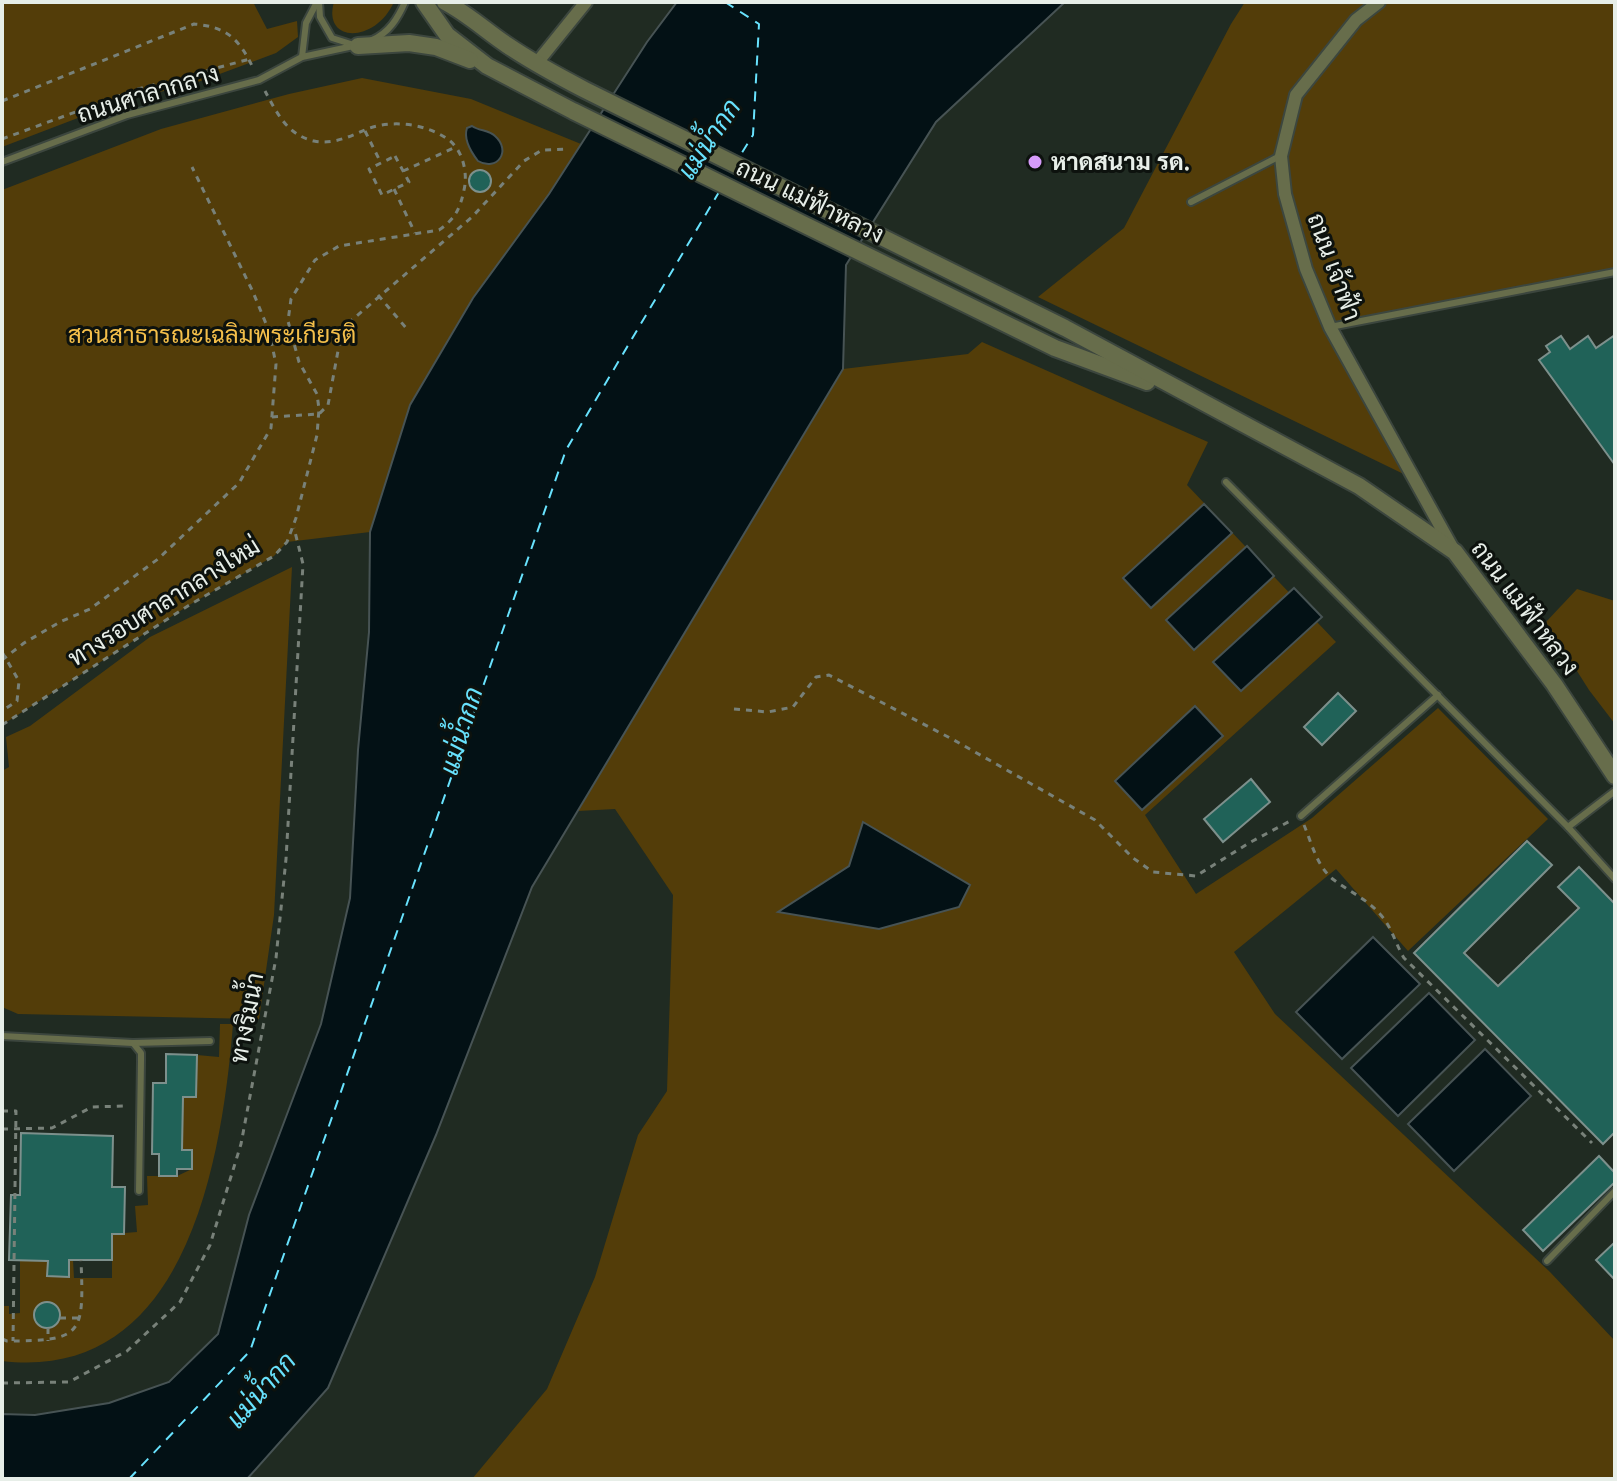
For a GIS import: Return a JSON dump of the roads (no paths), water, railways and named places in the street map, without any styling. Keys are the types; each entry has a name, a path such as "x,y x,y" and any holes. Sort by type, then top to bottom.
{"street":[{"name":"ถนน แม่ฟ้าหลวง","path":"424,2 447,35 487,66 573,111 1055,348 1201,403"},
{"name":"ถนน แม่ฟ้าหลวง","path":"445,2 468,14 536,64 585,90 1065,328 1359,486 1455,552 1554,684 1615,776"},
{"path":"536,64 586,2"},
{"name":"ถนน เจ้าฟ้า","path":"1379,2 1356,20 1296,95 1281,156 1285,194 1302,255 1330,327 1455,552"},
{"path":"358,46 409,43 436,47 487,66"}],"lane":[{"path":"318,2 320,17 332,38 358,46 383,35 405,2"},
{"path":"302,57 306,23 318,2"},
{"name":"ถนนศาลากลาง","path":"2,162 127,115 259,80 302,57 358,46"},
{"path":"1191,202 1281,156"},
{"path":"1330,327 1615,272"},
{"path":"1226,482 1568,827 1615,879"},
{"path":"1301,816 1438,695"},
{"path":"1568,827 1615,791"},
{"path":"2,1036 133,1043 210,1041"},
{"path":"133,1043 141,1053 139,1191"},
{"path":"1547,1261 1614,1195"}],"water":[{"name":"แม่น้ำกก","path":"677,2 1065,2 936,122 846,265 843,369 532,887 436,1135 328,1388 247,1479 2,1479 2,1414 35,1415 109,1403 169,1382 218,1334 249,1215 321,1024 350,898 358,750 369,632 370,532 410,405 473,298 549,194 647,42"},
{"path":"472,126 493,134 500,142 502,153 496,162 485,164 473,154 466,137 467,128"},
{"path":"1204,504 1232,533 1151,608 1123,578"},
{"path":"1247,546 1274,576 1194,650 1166,620"},
{"path":"1294,588 1322,617 1241,691 1213,662"},
{"path":"1195,706 1223,736 1142,810 1115,781"},
{"path":"863,822 970,885 959,907 879,929 778,912 849,866"},
{"path":"1373,937 1420,984 1342,1059 1296,1012"},
{"path":"1429,993 1475,1040 1398,1116 1351,1068"},
{"path":"1485,1049 1531,1096 1454,1171 1408,1124"}],"place":[{"name":"หาดสนาม รด.","path":"1035,162"}],"park label":[{"name":"สวนสาธารณะเฉลิมพระเกียรติ","path":"212,335"}]}
